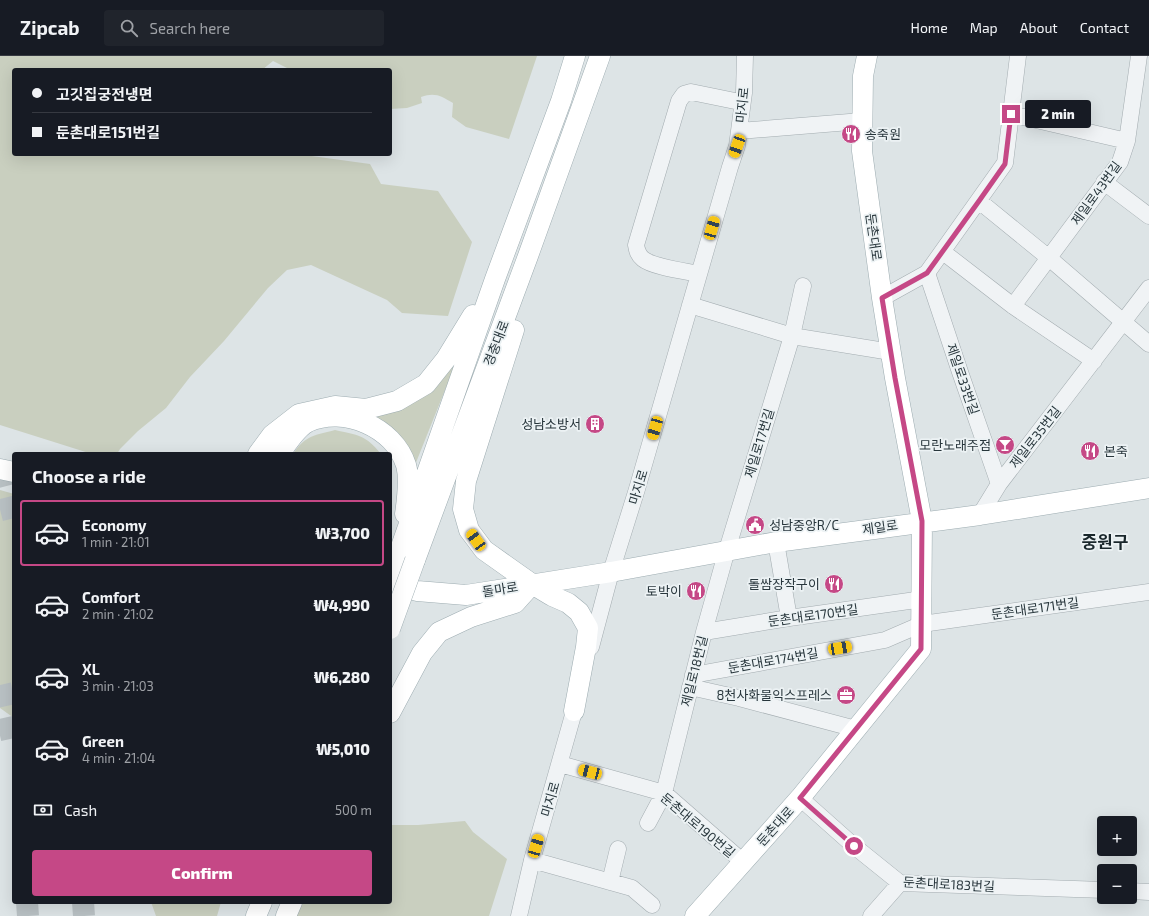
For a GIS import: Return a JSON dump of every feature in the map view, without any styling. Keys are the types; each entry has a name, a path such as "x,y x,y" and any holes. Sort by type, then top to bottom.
{"main road":[{"name":"경충대로","path":"392,621 407,557 495,279 561,101 575,56"},
{"name":"경충대로","path":"392,576 407,557 528,256 600,56"},
{"name":"둔촌대로","path":"695,916 800,798 921,649 922,521 895,378 882,298 862,151 863,76 867,56"},
{"path":"528,256 521,308 466,481 463,509 469,530 484,550 532,584 552,596 568,603 579,612 588,628 586,648 574,711"},
{"path":"259,452 272,435 299,414 335,406 366,409 397,401 426,384 446,359 495,279"},
{"path":"281,452 288,440 307,422 333,415 356,420 376,427 394,443 406,466 408,494 407,557"},
{"path":"0,469 12,472"},
{"name":"제일로","path":"611,572 776,542 922,521 980,515 1149,488"},
{"name":"돌마로","path":"392,584 417,591 466,595 611,572"},
{"path":"392,709 422,653 439,632 471,617 514,603 532,584"},
{"path":"256,916 261,904"},
{"path":"273,916 278,904"},
{"path":"286,916 291,904"}],"street":[{"name":"마지로","path":"520,916 532,860 560,764 611,572 637,490 737,146 743,101 745,56"},
{"path":"882,298 927,273 1005,164 1018,56"},
{"name":"제일로43번길","path":"1013,306 1120,162 1127,141 1139,56"},
{"path":"699,274 651,263 642,259 637,252 636,245 679,101 684,94 691,92 735,101 743,101"},
{"path":"1011,114 1127,141"},
{"path":"739,131 862,121"},
{"path":"1104,182 1149,216"},
{"path":"979,201 1049,258 1149,344"},
{"path":"943,252 1013,306 1094,361"},
{"name":"제일로33번길","path":"927,273 999,484"},
{"name":"제일로17번길","path":"727,550 792,336 803,286"},
{"name":"제일로35번길","path":"980,515 999,484 1149,288"},
{"path":"690,305 792,336 891,352"},
{"path":"776,542 789,618"},
{"name":"제일로18번길","path":"648,823 664,793 691,681 727,550"},
{"name":"둔촌대로171번길","path":"922,624 1149,592"},
{"name":"둔촌대로170번길","path":"704,632 922,599"},
{"name":"둔촌대로174번길","path":"691,681 885,640 922,624"},
{"path":"691,681 739,698 856,729"},
{"name":"둔촌대로190번길","path":"560,764 664,793 743,862"},
{"name":"둔촌대로183번길","path":"800,798 900,884 1097,890"},
{"path":"610,882 618,849"},
{"path":"532,860 632,888 652,905"},
{"path":"872,916 900,884"},
{"path":"1137,891 1149,892"}],"green space":[{"path":"0,56 537,56 509,139 466,127 452,117 453,103 438,96 430,95 421,97 422,103 407,108 392,109 392,68 287,68 273,61 264,68 12,68 12,156 312,156 370,164 381,184 438,191 472,242 448,316 402,313 387,300 311,265 287,270 268,288 224,341 190,377 166,408 138,431 118,452 86,452 0,425"},
{"path":"455,365 415,465 410,452 397,432 366,412 425,391"},
{"path":"335,430 350,433 366,439 379,452 294,452 307,439"},
{"path":"0,490 12,493 12,717 0,708"},
{"path":"465,821 473,832 507,859 489,916 295,916 301,904 392,904 392,825 418,825"},
{"path":"152,904 220,904 217,916 156,916"}],"tunnel":[{"path":"0,465 12,512"},
{"path":"0,685 12,739"},
{"path":"27,904 28,916"},
{"path":"83,904 84,916"}],"place":[{"name":"송죽원","path":"851,134"},
{"name":"성남소방서","path":"595,424"},
{"name":"모란노래주점","path":"1005,445"},
{"name":"본죽","path":"1090,451"},
{"name":"성남중앙R/C","path":"755,525"},
{"name":"돌쌈장작구이","path":"834,584"},
{"name":"토박이","path":"696,591"},
{"name":"8천사화물익스프레스","path":"846,695"}],"district":[{"name":"중원구","path":"1105,541"}],"route":[{"path":"854,846 800,798 921,649 922,521 895,378 882,298 927,273 1005,164 1011,114"}]}
